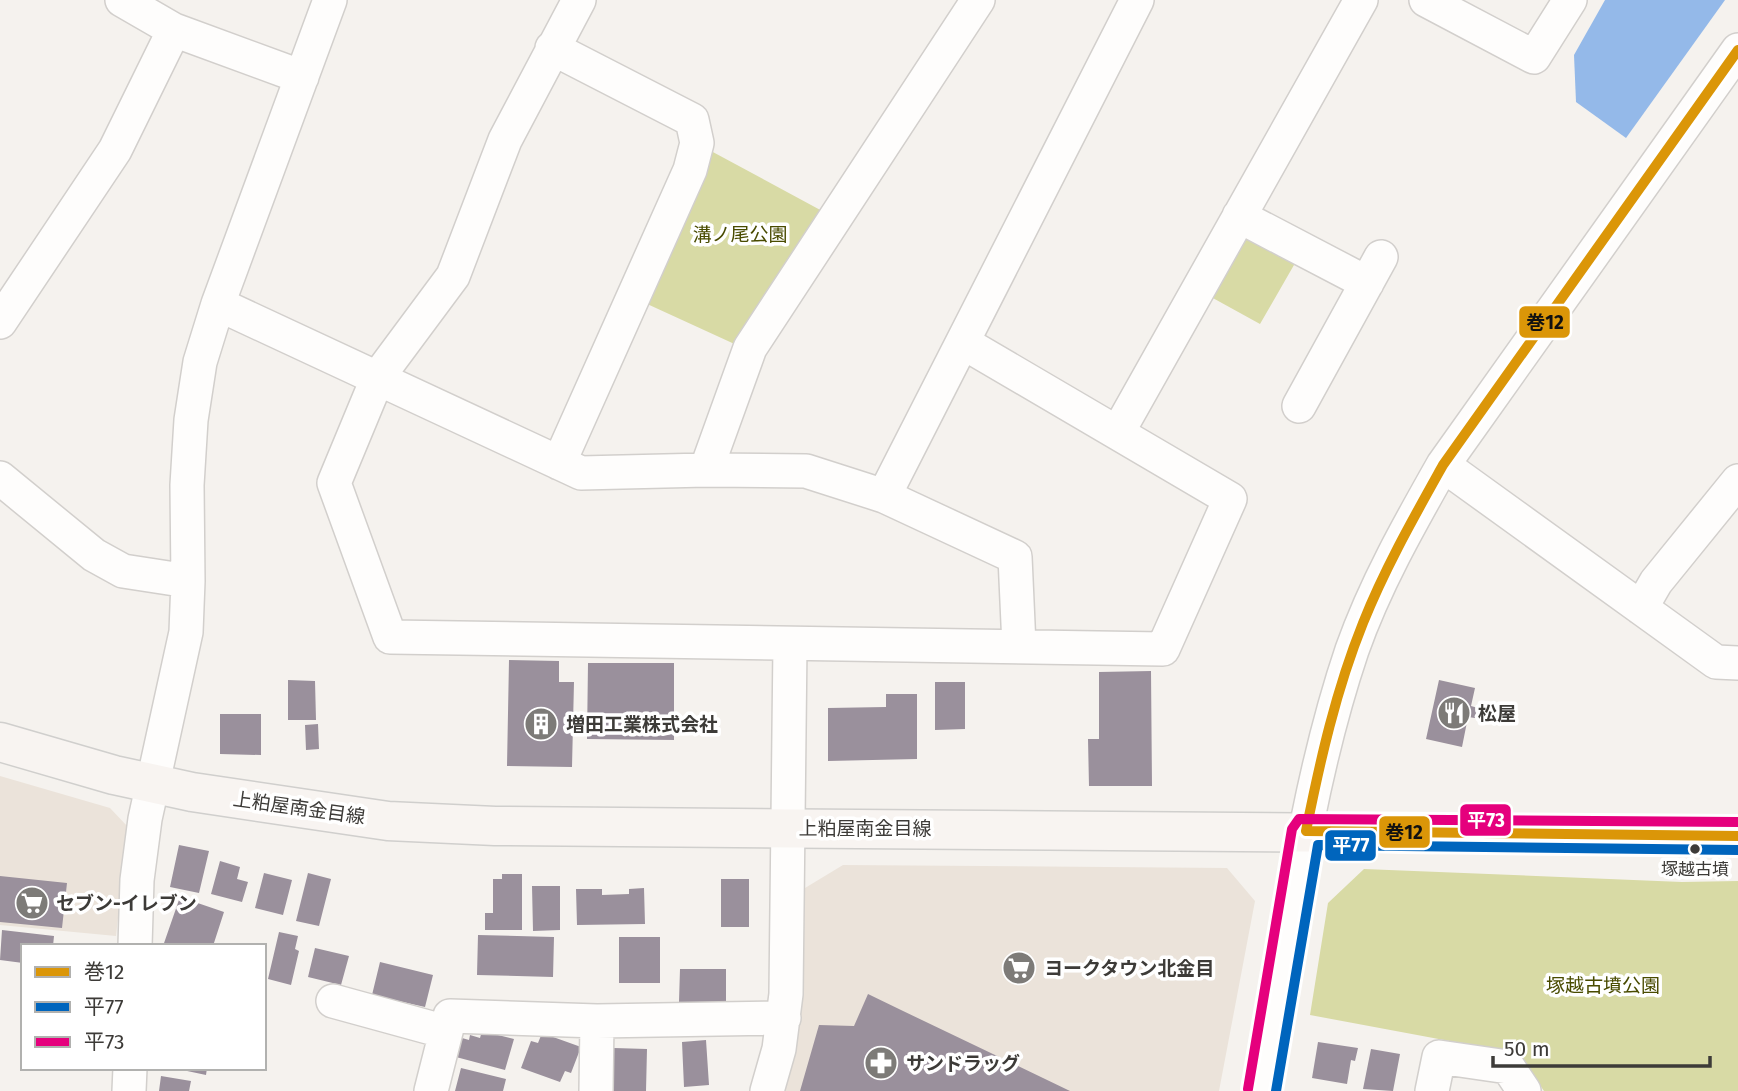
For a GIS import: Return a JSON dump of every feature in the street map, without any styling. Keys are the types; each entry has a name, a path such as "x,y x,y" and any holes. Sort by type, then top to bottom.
{"main road":[{"name":"上粕屋南金目線","path":"0,742 114,775 192,792 388,821 495,827 1738,836"}],"street":[{"path":"135,944 137,880 152,783 186,632 187,485 191,420 200,362 218,304 330,0"},
{"path":"579,0 505,140 453,276 378,377 334,483 390,637 1163,649 1230,499 964,343"},
{"path":"706,470 750,348 978,0"},
{"path":"884,496 1137,0"},
{"path":"1118,432 1361,0"},
{"path":"1426,0 1534,57 1570,0"},
{"path":"136,4 174,30 302,77"},
{"path":"0,322 115,150 174,30"},
{"path":"552,48 692,120 697,143 690,170 559,463"},
{"path":"1262,1091 1306,831 1330,724 1353,649 1378,586 1443,465 1738,50"},
{"path":"1239,216 1374,270 1299,406"},
{"path":"218,304 581,473 806,471 884,496 1015,557 1019,646"},
{"path":"1443,465 1716,662 1738,663"},
{"path":"0,478 94,555 123,571 188,581"},
{"path":"1641,608 1656,582 1738,481"},
{"path":"767,1091 779,1049 784,1018 790,644"},
{"path":"333,1001 446,1032"},
{"path":"431,1091 450,1016 597,1021 784,1018"},
{"path":"596,1091 597,1021"},
{"path":"1432,1091 1439,1057 1508,1068 1524,1091"},
{"path":"130,1070 130,1091"}],"shaded area":[{"path":"0,776 110,808 128,827 116,936 0,925"},
{"name":"ヨークタウン北金目","path":"843,865 1227,868 1255,901 1219,1091 779,1091 799,902 805,888"}],"green space":[{"name":"溝ノ尾公園","path":"711,151 824,212 741,347 645,303"},
{"path":"1258,236 1298,258 1260,324 1211,297 1244,238"},
{"name":"塚越古墳公園","path":"1364,869 1682,882 1738,881 1738,1091 1544,1091 1519,1054 1310,1015 1328,903"}],"water":[{"path":"1605,0 1725,0 1626,138 1576,102 1574,55"}],"building":[{"name":"増田工業株式会社","path":"509,660 559,661 559,682 574,682 572,767 507,766"},
{"path":"588,663 674,663 674,740 587,739"},
{"path":"1151,671 1152,786 1089,786 1088,739 1099,739 1099,672"},
{"path":"288,680 315,681 316,720 288,720"},
{"name":"松屋","path":"1439,680 1475,688 1471,706 1478,708 1475,718 1468,717 1462,747 1426,739"},
{"path":"935,682 965,682 965,729 935,730"},
{"path":"886,694 917,694 917,759 828,761 828,708 886,707"},
{"path":"220,714 261,714 261,755 220,754"},
{"path":"318,724 319,749 306,750 305,725"},
{"path":"179,845 209,851 199,893 170,887"},
{"path":"220,861 240,867 237,879 248,882 242,902 211,894"},
{"path":"264,873 292,880 283,915 255,908"},
{"path":"308,873 331,879 319,926 296,921"},
{"path":"502,874 522,874 522,930 485,930 485,913 493,913 493,879 502,879"},
{"name":"セブン-イレブン","path":"0,876 67,883 62,928 0,922"},
{"path":"721,879 749,879 749,927 721,927"},
{"path":"532,886 560,886 560,930 533,931"},
{"path":"644,888 645,924 577,925 576,889 602,889 602,895 629,894 629,889"},
{"path":"180,897 224,912 214,944 164,944"},
{"path":"2,930 54,936 53,944 21,944 21,963 0,960"},
{"path":"279,932 298,936 295,949 299,951 291,985 268,979"},
{"path":"478,935 554,937 553,977 477,975"},
{"path":"619,937 660,937 660,983 619,983"},
{"path":"315,948 349,956 341,985 308,977"},
{"path":"380,962 433,975 425,1007 372,995"},
{"path":"680,969 726,969 726,1002 679,1002"},
{"path":"868,994 1070,1091 800,1091 819,1025 854,1026"},
{"path":"482,1031 514,1039 505,1070 456,1057 462,1038 469,1040 470,1035 480,1038"},
{"path":"542,1033 581,1047 571,1073 565,1071 560,1082 521,1068 531,1041 538,1043"},
{"path":"706,1040 709,1085 684,1087 682,1042"},
{"path":"1318,1042 1358,1048 1355,1061 1351,1060 1347,1084 1312,1078"},
{"path":"614,1048 647,1049 646,1091 613,1091"},
{"path":"1371,1049 1400,1054 1393,1091 1363,1089"},
{"path":"461,1068 506,1079 503,1091 455,1091"},
{"path":"182,1070 207,1070 206,1075"},
{"path":"161,1076 191,1081 189,1091 159,1091"}],"transit line":[{"name":"巻12","path":"1738,50 1443,465 1421,504 1381,582 1353,648 1330,726 1306,831 1738,836"},
{"name":"平73","path":"1248,1089 1292,829 1299,819 1738,822"},
{"name":"平77","path":"1276,1091 1318,845 1738,850"}],"place":[{"name":"松屋","path":"1454,713"},
{"name":"増田工業株式会社","path":"541,724"},
{"name":"塚越古墳","path":"1695,849"},
{"name":"セブン-イレブン","path":"32,903"},
{"name":"ヨークタウン北金目","path":"1019,968"},
{"name":"サンドラッグ","path":"881,1063"}]}
